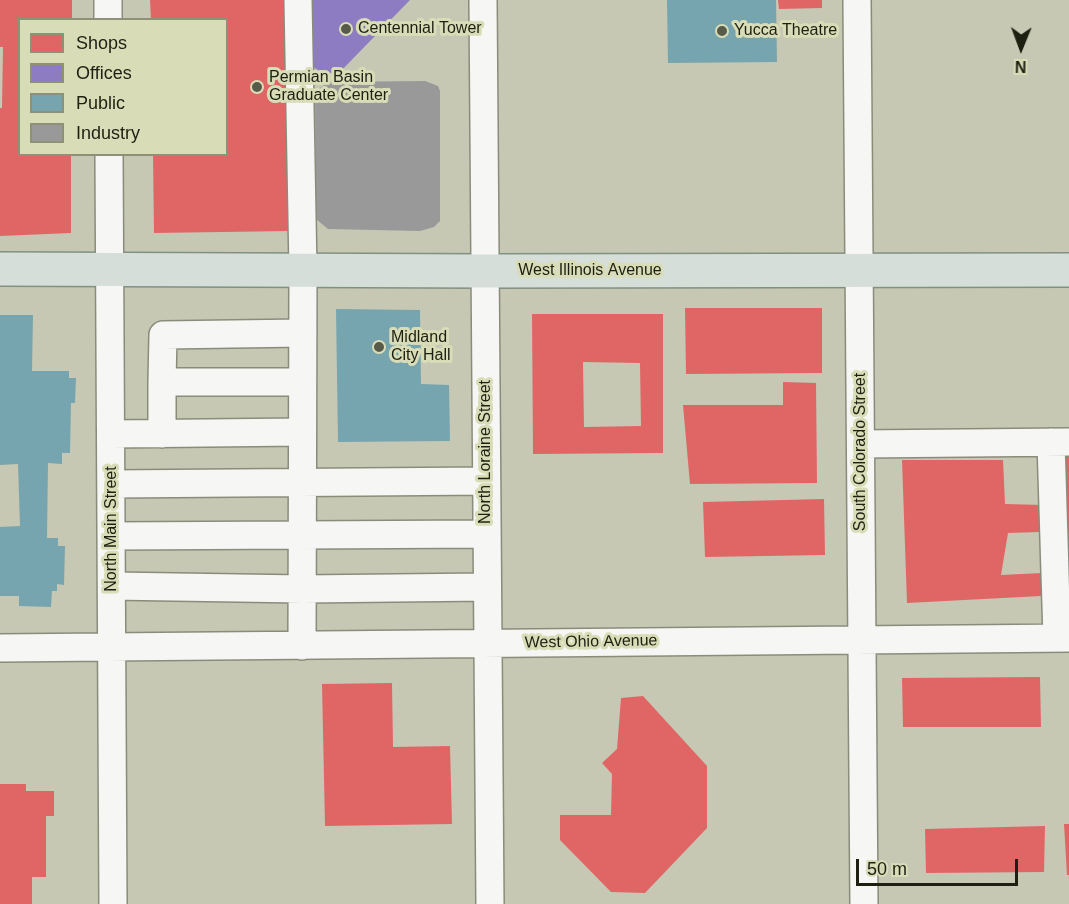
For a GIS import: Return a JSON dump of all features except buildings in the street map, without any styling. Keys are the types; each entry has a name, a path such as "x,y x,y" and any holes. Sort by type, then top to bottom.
{"main road":[{"name":"West Illinois Avenue","path":"0,269 1069,270"}],"street":[{"path":"108,0 108,18"},
{"path":"298,0 303,270 302,646"},
{"name":"North Loraine Street","path":"483,0 490,904"},
{"name":"South Colorado Street","path":"857,0 864,904"},
{"name":"North Main Street","path":"109,156 113,904"},
{"path":"162,434 163,335 303,333"},
{"path":"162,382 302,382"},
{"path":"111,434 302,432"},
{"path":"861,444 1060,442 1063,638"},
{"path":"112,484 486,481"},
{"path":"112,536 487,534"},
{"path":"112,586 302,589 487,587"},
{"name":"West Ohio Avenue","path":"0,648 1063,638"}],"place":[{"name":"Centennial Tower","path":"346,29"},
{"name":"Yucca Theatre","path":"722,31"},
{"name":"Permian Basin Graduate Center","path":"257,87"},
{"name":"Midland City Hall","path":"379,347"}]}
